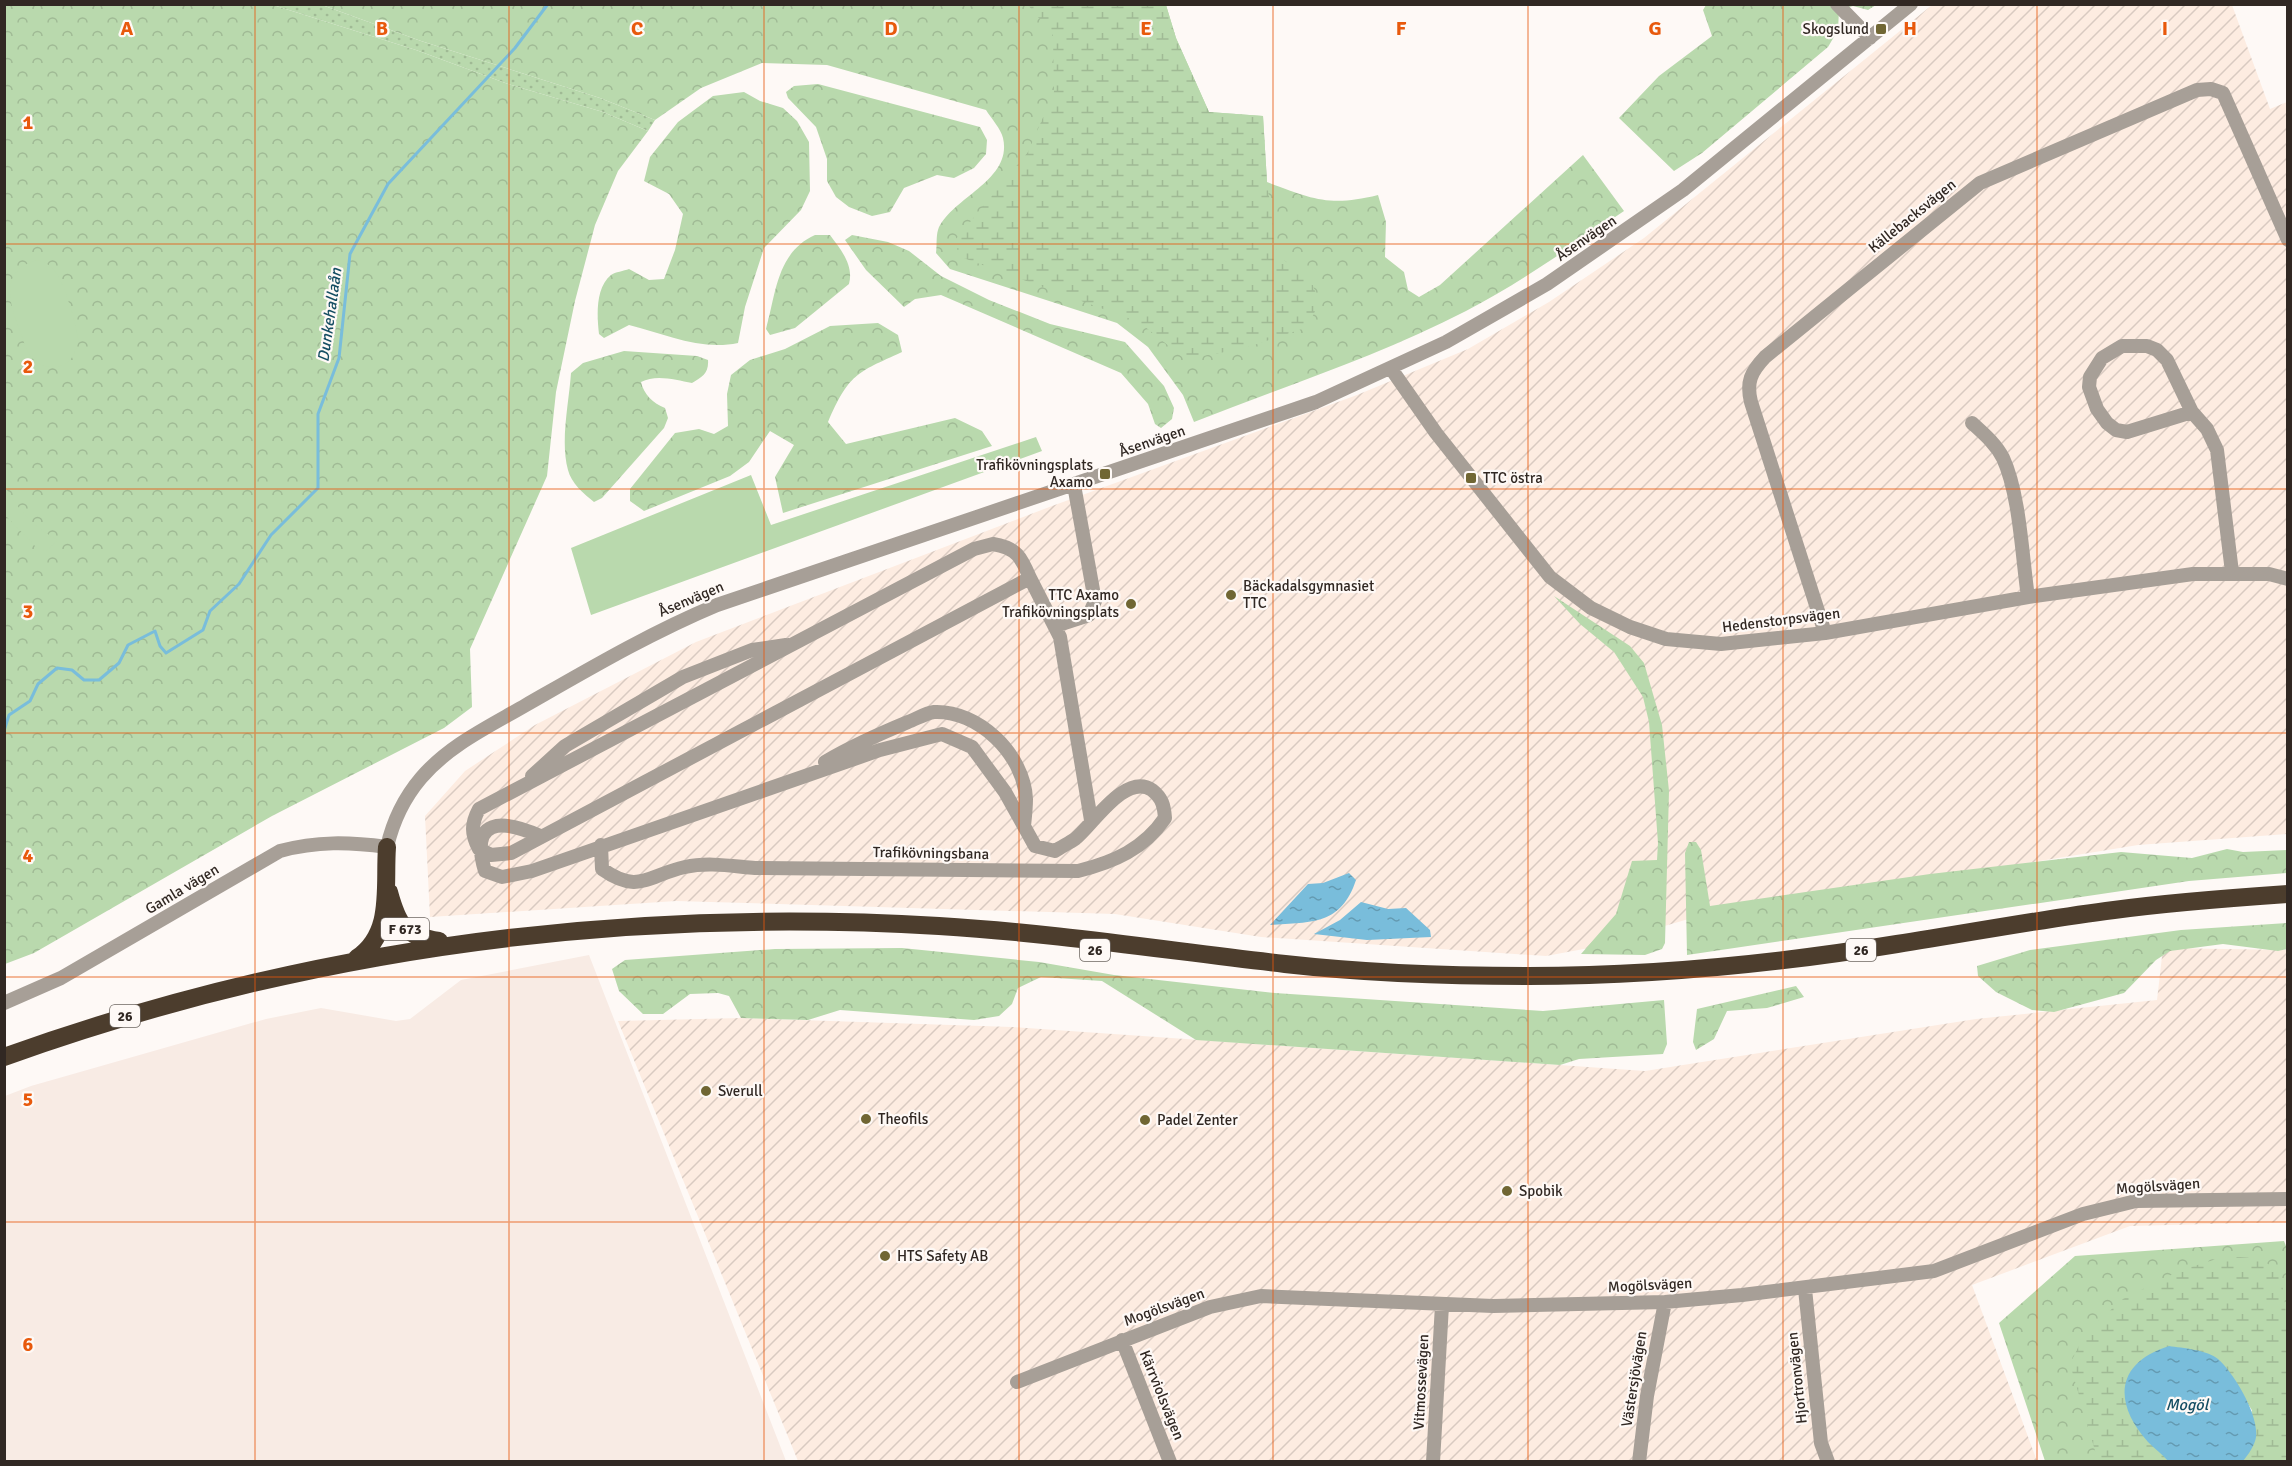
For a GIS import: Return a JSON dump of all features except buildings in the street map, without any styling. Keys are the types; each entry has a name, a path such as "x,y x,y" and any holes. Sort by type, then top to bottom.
{"highway":[{"name":"F 673","path":"356,959 368,951 379,936 386,882 387,847"},
{"name":"F 673","path":"386,882 395,914 404,929 420,939 454,943"},
{"name":"26","path":"4,1056 83,1029 194,996 356,959 454,943 607,927 724,921 834,921 994,930 1355,970 1515,976 1596,975 1773,962 2112,910 2288,894"},
{"name":"26","path":"4,1064 196,1003 293,980 455,952 608,935 725,929 942,933 1287,974 1422,983 1597,984 1773,971 2112,920 2195,910 2288,904"}],"street":[{"path":"1837,4 1870,38"},
{"name":"Åsenvägen","path":"387,847 395,819 409,794 422,777 450,751 640,640 717,605 1316,402 1392,370 1481,324 1611,242 1683,190 1911,4"},
{"name":"Källebacksvägen","path":"1826,633 1750,402 1748,389 1751,371 1765,357 1980,183 2197,90 2211,89 2223,93 2288,240"},
{"path":"2192,412 2138,430 2127,432 2116,430 2097,410 2089,387 2090,377 2102,358 2122,346 2147,346 2157,350 2167,360 2192,412 2207,429 2217,450 2232,572"},
{"name":"Hedenstorpsvägen","path":"1392,370 1436,433 1550,577 1591,608 1630,627 1666,639 1691,643 1738,643 1826,633 2028,597 2193,574 2232,572 2269,574 2288,579"},
{"path":"1972,423 1990,440 2002,457 2011,483 2028,597"},
{"path":"1055,626 1089,615 1095,602 1074,485"},
{"name":"Trafikövningsbana","path":"601,845 602,869 620,882 642,882 684,867 711,864 754,868 1078,871 1107,864 1152,837 1165,818 1163,801 1142,786 1124,791 1091,820 1077,838 1055,850 1035,846 1005,792 972,747 942,734 880,750 601,845 532,871 502,877 485,871 472,835 474,819 479,809 974,549 993,544 1009,547 1022,560 1060,637 1091,820"},
{"path":"540,836 511,825 496,825 485,833 478,849 491,855 511,853 1030,578"},
{"name":"Trafikövningsbana","path":"515,791 565,746 683,677 752,650 796,643"},
{"name":"Trafikövningsbana","path":"798,778 864,739 933,712 965,717 985,728 1006,749 1018,772 1026,797 1024,826"},
{"name":"Gamla vägen","path":"4,1003 61,978 280,851 332,842 387,847"},
{"name":"Mogölsvägen","path":"1017,1382 1210,1307 1261,1296 1442,1305 1665,1302 1805,1289 1934,1271 2111,1205 2157,1200 2288,1199"},
{"name":"Hjortronvägen","path":"1805,1289 1821,1443 1828,1461"},
{"name":"Västersjövägen","path":"1639,1461 1647,1396 1665,1302"},
{"name":"Vitmossevägen","path":"1433,1461 1442,1305"},
{"name":"Kärrviolsvägen","path":"1122,1340 1170,1461"}],"shaded area":[{"path":"1932,5 2232,5 2270,109 2287,102 2287,834 2138,845 1692,918 1589,948 1546,956 1261,937 1115,914 676,901 430,917 425,816 465,771 535,725 696,642 1052,506 1357,395 1468,349 1549,302 1644,238"},
{"path":"2163,948 2287,950 2287,1222 2130,1226 1972,1285 2037,1461 798,1461 618,1021 741,1018 1012,1027 1645,1071 1976,1019 2157,1000"},
{"path":"589,955 786,1461 5,1461 5,1096 31,1086 266,1019 321,1008 396,1021 410,1019 461,980"}],"green space":[{"path":"5,5 273,5 416,50 508,84 603,112 648,131 618,171 595,225 575,301 556,392 547,476 470,649 472,707 444,728 272,816 34,953 5,964"},
{"path":"273,5 322,5 421,41 600,98 655,120 648,131 603,112 508,84 416,50"},
{"path":"322,5 1166,5 1176,38 1209,112 1263,116 1267,182 1309,197 1334,201 1378,195 1386,222 1385,257 1404,272 1408,290 1419,297 1440,285 1583,155 1624,211 1507,288 1466,311 1366,356 1194,422 1183,395 1148,347 1117,323 950,269 936,253 938,230 945,219 990,178 999,166 1004,153 1002,135 986,110 827,65 762,63 701,88 655,120 600,98 421,41"},
{"path":"1028,5 1166,5 1176,38 1209,112 1263,116 1267,182 1277,255 1311,280 1319,302 1308,327 1242,349 1185,359 1139,322 958,256 956,239 1028,152 1054,92 1053,35"},
{"path":"1706,5 1876,5 1868,10 1853,6 1839,10 1838,30 1828,47 1702,153 1674,171 1619,118 1659,76 1712,36 1703,10"},
{"path":"818,84 980,127 987,140 986,154 974,168 954,178 937,175 904,188 890,212 872,216 849,207 836,197 827,181 827,159 816,127 788,98 786,92 794,86"},
{"path":"744,92 760,101 783,108 797,121 809,142 810,191 801,210 764,248 745,307 738,343 710,345 697,343 629,325 604,338 599,334 598,311 602,287 606,281 613,274 629,269 649,280 664,279 675,250 683,214 669,194 644,181 650,157 678,122 713,96"},
{"path":"815,235 830,235 838,246 850,270 849,284 795,328 770,335 766,329 785,263 802,242"},
{"path":"852,235 888,242 909,251 941,276 989,300 1050,324 1125,342 1164,386 1174,408 1172,419 1161,428 1155,424 1148,404 1121,373 941,295 915,299 904,307 866,270 845,240"},
{"path":"38,260 51,267 59,279 70,305 77,331 78,343 71,359 58,367 42,365 29,354 12,309 10,288 12,279 17,271 26,264"},
{"path":"878,323 898,335 902,352 864,371 849,384 842,394 828,422 846,444 955,418 982,431 992,446 783,513 775,477 794,445 770,431 749,462 730,476 644,511 630,501 630,489 675,433 699,429 714,434 728,426 727,394 731,375 750,360 785,349 830,326"},
{"path":"624,351 697,356 708,360 707,368 702,377 692,383 660,378 641,382 650,398 665,408 668,418 664,428 602,498 594,502 575,484 568,470 566,459 565,434 571,373 583,363"},
{"path":"1036,437 1042,451 591,615 571,548 751,475 771,525"},
{"path":"4,484 26,516 41,530 58,540 46,551 36,547 5,515"},
{"path":"1554,596 1630,646 1644,663 1662,725 1669,791 1665,943 1662,949 1645,955 1581,954 1616,914 1632,861 1657,860 1658,843 1649,722 1643,697 1614,652 1580,624"},
{"path":"1689,842 1696,842 1701,850 1710,906 1930,874 2121,852 2192,858 2227,849 2243,852 2287,850 2287,873 2189,881 1687,955 1685,853"},
{"path":"2287,923 2287,949 2278,951 2223,944 2170,951 2156,960 2124,993 2054,1012 2032,1010 1996,992 1978,976 1977,966 2030,950 2181,930"},
{"path":"902,948 1039,962 1114,975 1275,993 1543,1011 1664,1000 1667,1044 1663,1054 1579,1059 1560,1065 1196,1040 1102,981 1041,977 1018,988 1012,1004 999,1016 974,1020 840,1010 808,1020 741,1018 729,996 718,993 690,994 663,1014 643,1014 619,991 612,969 625,960 775,949"},
{"path":"1796,986 1804,997 1767,1008 1727,1011 1714,1039 1696,1050 1693,1042 1697,1009"},
{"path":"2284,1241 2288,1251 2287,1461 2243,1461 2252,1410 2232,1376 2126,1409 2168,1461 2045,1461 1999,1323 2075,1256"},
{"path":"2223,1257 2260,1260 2278,1273 2282,1286 2287,1333 2287,1461 2243,1461 2252,1410 2217,1357 2169,1346 2165,1457 2168,1461 2098,1461 2070,1364 2085,1333 2123,1299 2181,1270"}],"water":[{"path":"1349,873 1356,880 1350,895 1334,913 1312,921 1270,925 1308,884 1323,883"},
{"path":"1361,902 1388,909 1406,908 1430,930 1431,937 1367,940 1314,934 1340,920"},
{"name":"Mogöl","path":"2169,1346 2214,1356 2238,1384 2250,1406 2256,1428 2254,1443 2243,1461 2168,1461 2148,1442 2137,1427 2129,1413 2125,1399 2125,1386 2129,1374 2151,1353"}],"waterway":[{"name":"Dunkehallaån","path":"4,731 9,715 30,701 38,684 57,668 72,670 84,680 99,680 119,663 128,645 155,631 160,646 166,653 203,630 210,611 239,584 271,535 318,488 318,414 339,358 350,254 388,184 515,48 548,4"}],"place":[{"name":"Skogslund","path":"1881,29"},
{"name":"Trafikövningsplats Axamo","path":"1105,474"},
{"name":"TTC östra","path":"1471,478"},
{"name":"Bäckadalsgymnasiet TTC","path":"1231,595"},
{"name":"TTC Axamo Trafikövningsplats","path":"1131,604"},
{"name":"Sverull","path":"706,1091"},
{"name":"Theofils","path":"866,1119"},
{"name":"Padel Zenter","path":"1145,1120"},
{"name":"Spobik","path":"1507,1191"},
{"name":"HTS Safety AB","path":"885,1256"}]}
